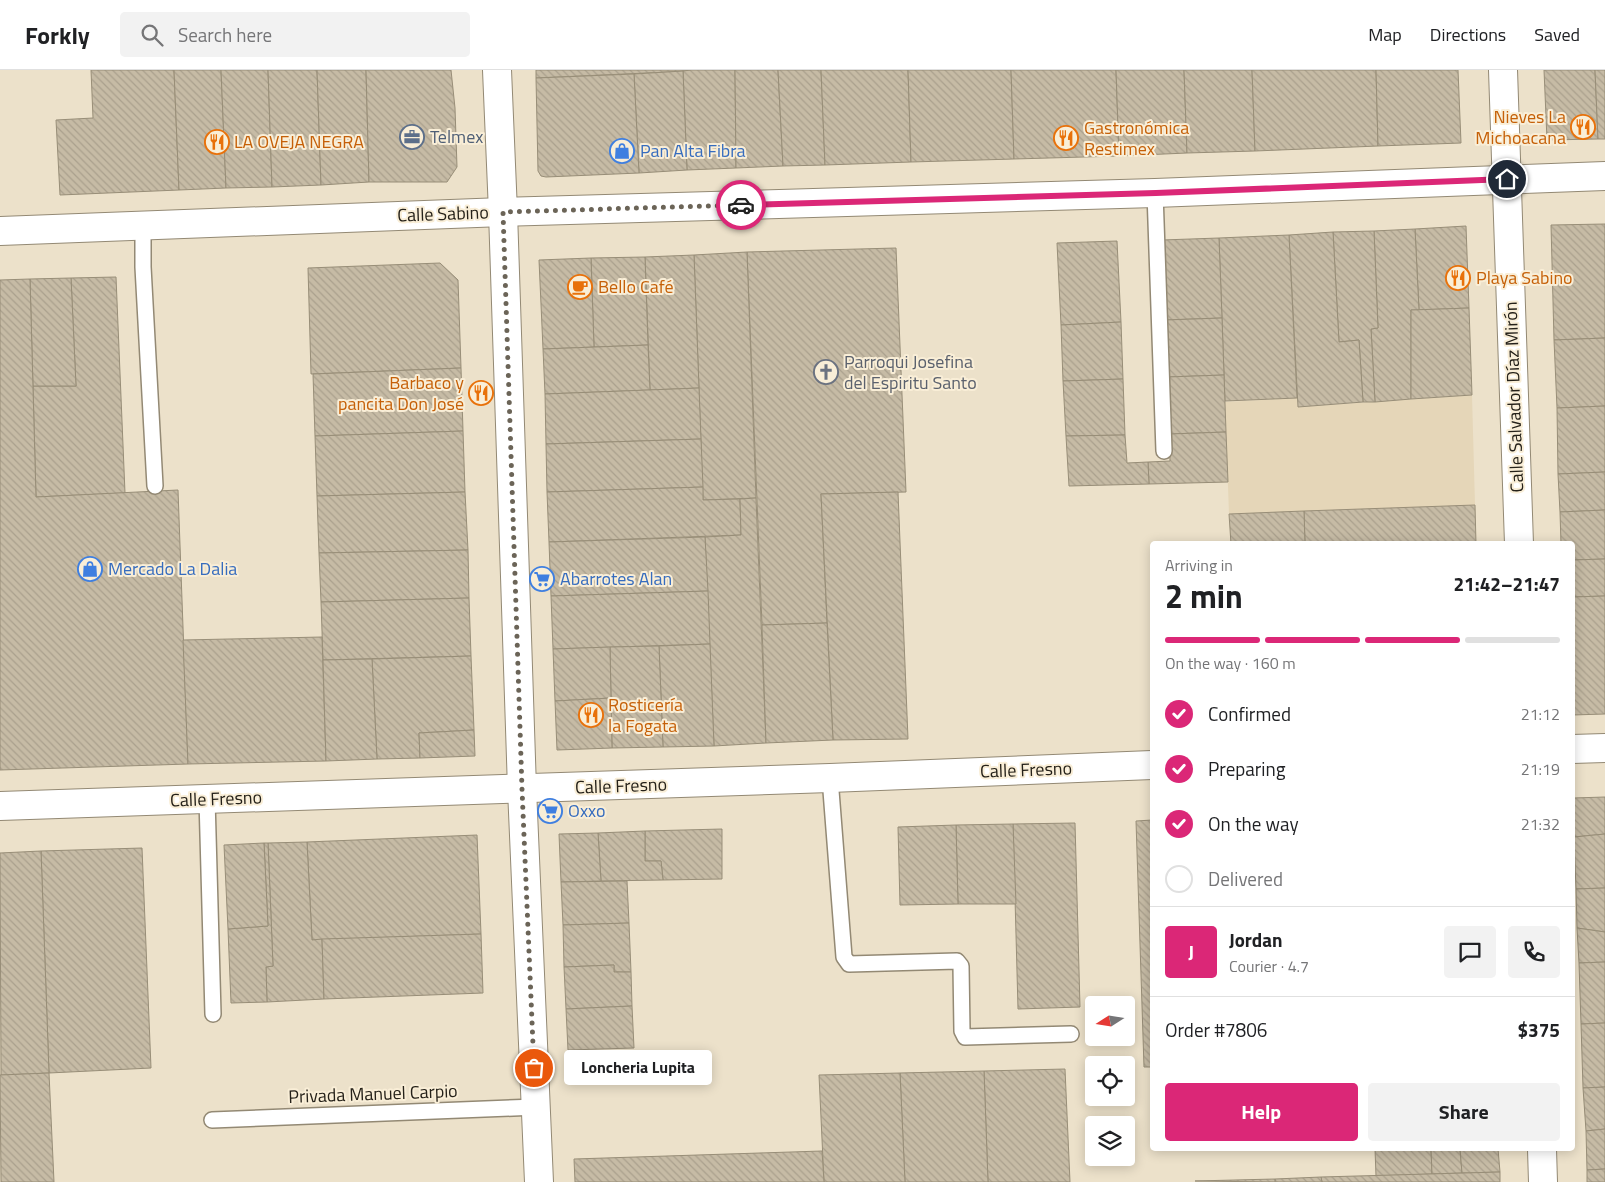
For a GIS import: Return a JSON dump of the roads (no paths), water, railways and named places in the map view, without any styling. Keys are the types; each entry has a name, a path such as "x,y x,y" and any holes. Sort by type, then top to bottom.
{"street":[{"path":"497,70 522,789 538,1182"},
{"name":"Calle Salvador Díaz Mirón","path":"1503,70 1520,541"},
{"name":"Calle Sabino","path":"0,231 503,212 1156,193 1605,176"},
{"path":"1575,749 1605,748"},
{"name":"Calle Fresno","path":"0,806 522,789 1150,765"},
{"path":"1542,1151 1543,1182"}],"lane":[{"path":"1156,193 1164,451"},
{"path":"143,226 143,267 155,486"},
{"path":"830,778 844,957 849,964 957,961 961,966 962,1031 965,1037 1071,1034"},
{"path":"208,799 213,1014"},
{"name":"Privada Manuel Carpio","path":"212,1120 536,1107"}],"place":[{"name":"Nieves La Michoacana","path":"1583,127"},
{"name":"Telmex","path":"412,137"},
{"name":"Gastronómica Restimex","path":"1066,138"},
{"name":"LA OVEJA NEGRA","path":"217,142"},
{"name":"Pan Alta Fibra","path":"622,151"},
{"name":"Playa Sabino","path":"1458,278"},
{"name":"Bello Café","path":"580,287"},
{"name":"Parroqui Josefina del Espiritu Santo","path":"826,372"},
{"name":"Barbaco y pancita Don José","path":"481,393"},
{"name":"Mercado La Dalia","path":"90,569"},
{"name":"Abarrotes Alan","path":"542,579"},
{"name":"Rosticería la Fogata","path":"591,715"},
{"name":"Oxxo","path":"550,811"},
{"name":"Loncheria Lupita","path":"534,1068"}]}
